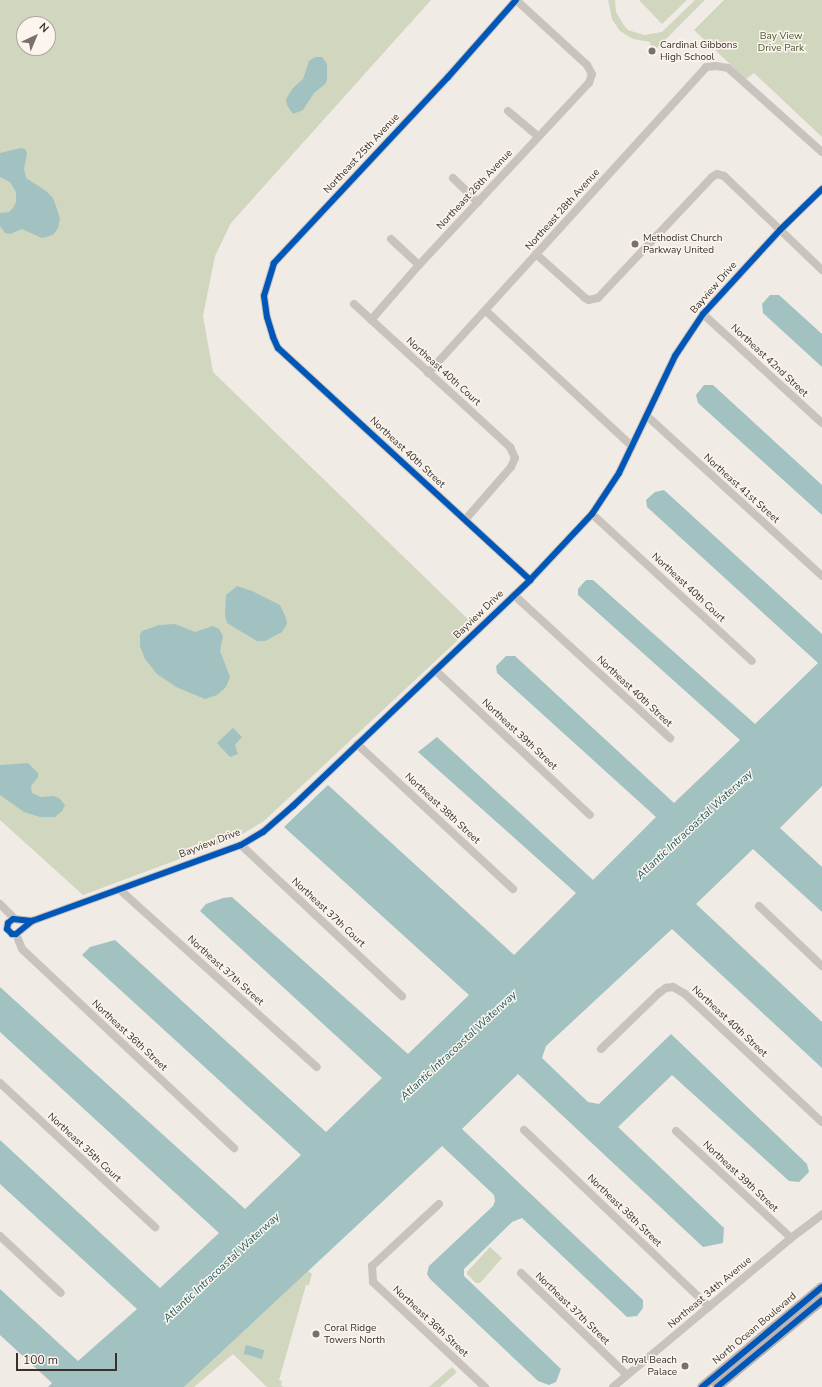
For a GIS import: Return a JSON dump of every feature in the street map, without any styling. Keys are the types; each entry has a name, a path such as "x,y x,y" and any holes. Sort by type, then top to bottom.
{"main road":[{"name":"North Ocean Boulevard","path":"702,1387 822,1287"},
{"name":"North Ocean Boulevard","path":"717,1387 822,1300"}],"street":[{"name":"Northeast 26th Avenue","path":"371,320 538,136 589,83 592,74 587,65 516,0"},
{"name":"Northeast 25th Avenue","path":"273,337 264,296 274,263 448,77 516,0"},
{"name":"Northeast 28th Avenue","path":"428,373 486,311 706,67 716,66 728,68 822,152"},
{"path":"508,110 538,136"},
{"path":"536,254 585,298 594,300 601,296 712,177 717,174 724,176 822,270"},
{"path":"453,178 478,202"},
{"name":"Bayview Drive","path":"12,925 32,921 241,845 263,832 530,580 592,514 619,473 675,356 703,314 780,230 822,189"},
{"path":"391,239 419,266"},
{"name":"Northeast 40th Court","path":"354,304 510,447 514,458 511,467 464,520"},
{"path":"486,311 632,446"},
{"name":"Northeast 42nd Street","path":"703,314 822,423"},
{"name":"Northeast 40th Street","path":"273,337 278,348 530,580"},
{"name":"Northeast 41st Street","path":"647,416 822,576"},
{"name":"Northeast 40th Court","path":"592,514 752,660"},
{"name":"Northeast 40th Street","path":"514,595 670,738"},
{"name":"Northeast 39th Street","path":"435,670 590,814"},
{"name":"Northeast 38th Street","path":"357,744 513,889"},
{"name":"Northeast 37th Court","path":"241,845 402,996"},
{"name":"Northeast 37th Street","path":"119,889 317,1067"},
{"path":"0,904 12,925"},
{"path":"759,906 822,966"},
{"name":"Northeast 36th Street","path":"12,925 12,934 16,934 22,949 234,1148"},
{"name":"Northeast 40th Street","path":"602,1049 659,993 666,988 673,987 685,994 822,1122"},
{"name":"Northeast 35th Court","path":"0,1083 155,1227"},
{"name":"Northeast 38th Street","path":"524,1130 709,1307"},
{"name":"Northeast 39th Street","path":"676,1131 791,1238"},
{"name":"Northeast 36th Street","path":"439,1204 372,1266 373,1282 485,1387"},
{"name":"Northeast 34th Avenue","path":"613,1387 791,1238 822,1215"},
{"path":"0,1236 61,1293"},
{"name":"Northeast 37th Street","path":"521,1273 627,1375"}],"green space":[{"path":"0,0 431,0 231,223 215,256 203,316 213,372 474,625 264,821 236,838 83,895 0,820"},
{"path":"608,0 615,0 616,12 628,30 644,35 662,32 695,0 705,0 655,50 650,42 633,39 620,31 612,19"},
{"path":"639,0 687,0 662,24"},
{"name":"Bay View Drive Park","path":"724,0 822,0 822,137 754,73 746,79 694,30"},
{"path":"490,1247 502,1258 480,1283 476,1283 467,1274 467,1272"},
{"path":"308,1271 312,1274 309,1285 306,1285 279,1380 282,1381 281,1386 285,1387 267,1387 233,1354 194,1387 184,1387"},
{"path":"452,1367 457,1372 440,1387 429,1387"}],"water":[{"path":"315,57 322,57 327,64 327,80 325,84 314,93 303,110 293,114 287,105 286,99 293,88 303,79 309,61"},
{"path":"21,148 25,149 27,153 24,169 26,178 46,191 53,198 60,219 58,228 54,234 47,237 42,238 22,229 10,234 5,233 0,226 0,213 9,212 13,208 16,202 16,192 10,182 0,177 0,153"},
{"path":"770,295 779,295 822,334 822,367 763,313 762,304"},
{"path":"704,385 713,385 822,485 822,515 698,403 696,395"},
{"name":"Atlantic Intracoastal Waterway","path":"664,490 822,634 822,786 780,828 822,867 822,912 753,849 696,904 822,1022 822,1068 672,929 546,1046 542,1058 588,1102 599,1104 671,1034 807,1164 809,1172 799,1182 789,1181 672,1075 618,1127 724,1228 723,1243 703,1247 518,1074 462,1129 643,1300 643,1308 637,1316 627,1317 522,1218 512,1222 464,1269 464,1276 561,1369 556,1382 549,1385 538,1381 430,1279 427,1274 429,1266 493,1206 495,1201 494,1195 442,1146 184,1387 48,1387 52,1383 0,1335 0,1289 78,1361 137,1309 0,1184 0,1140 160,1288 219,1233 0,1032 0,987 245,1209 301,1155 82,955 90,947 115,940 326,1132 382,1078 200,911 206,904 223,898 232,897 408,1054 469,995 284,827 328,785 514,955 576,893 418,752 437,737 593,880 656,817 497,673 496,666 506,656 515,656 674,803 740,740 578,595 578,589 586,580 593,580 755,724 818,663 647,507 646,500 655,492"},
{"path":"237,586 252,591 280,605 287,624 282,632 265,641 257,641 227,623 225,616 226,595"},
{"path":"175,624 195,632 213,626 219,629 223,636 220,651 230,677 226,687 217,695 205,699 176,687 157,674 145,659 140,646 140,635 142,631 159,625"},
{"path":"233,728 242,737 235,745 238,754 230,757 217,743"},
{"path":"28,763 38,773 38,777 31,786 32,793 41,797 53,796 59,798 65,805 62,811 55,817 40,817 24,812 0,795 0,765"},
{"path":"246,1345 264,1350 262,1359 244,1354"}],"cycle path":[{"path":"516,0 448,77 274,263 264,296 267,317 278,348 530,580"},
{"path":"32,921 13,919 8,923 7,929 12,934 16,934 32,921 241,845 263,832 293,806 530,580 592,514 619,473 675,356 703,314 780,230 822,189"},
{"path":"702,1387 822,1287"},
{"path":"717,1387 822,1300"}],"place":[{"name":"Cardinal Gibbons High School","path":"652,51"},
{"name":"Methodist Church Parkway United","path":"635,244"},
{"name":"Coral Ridge Towers North","path":"316,1334"},
{"name":"Royal Beach Palace","path":"685,1366"}]}
